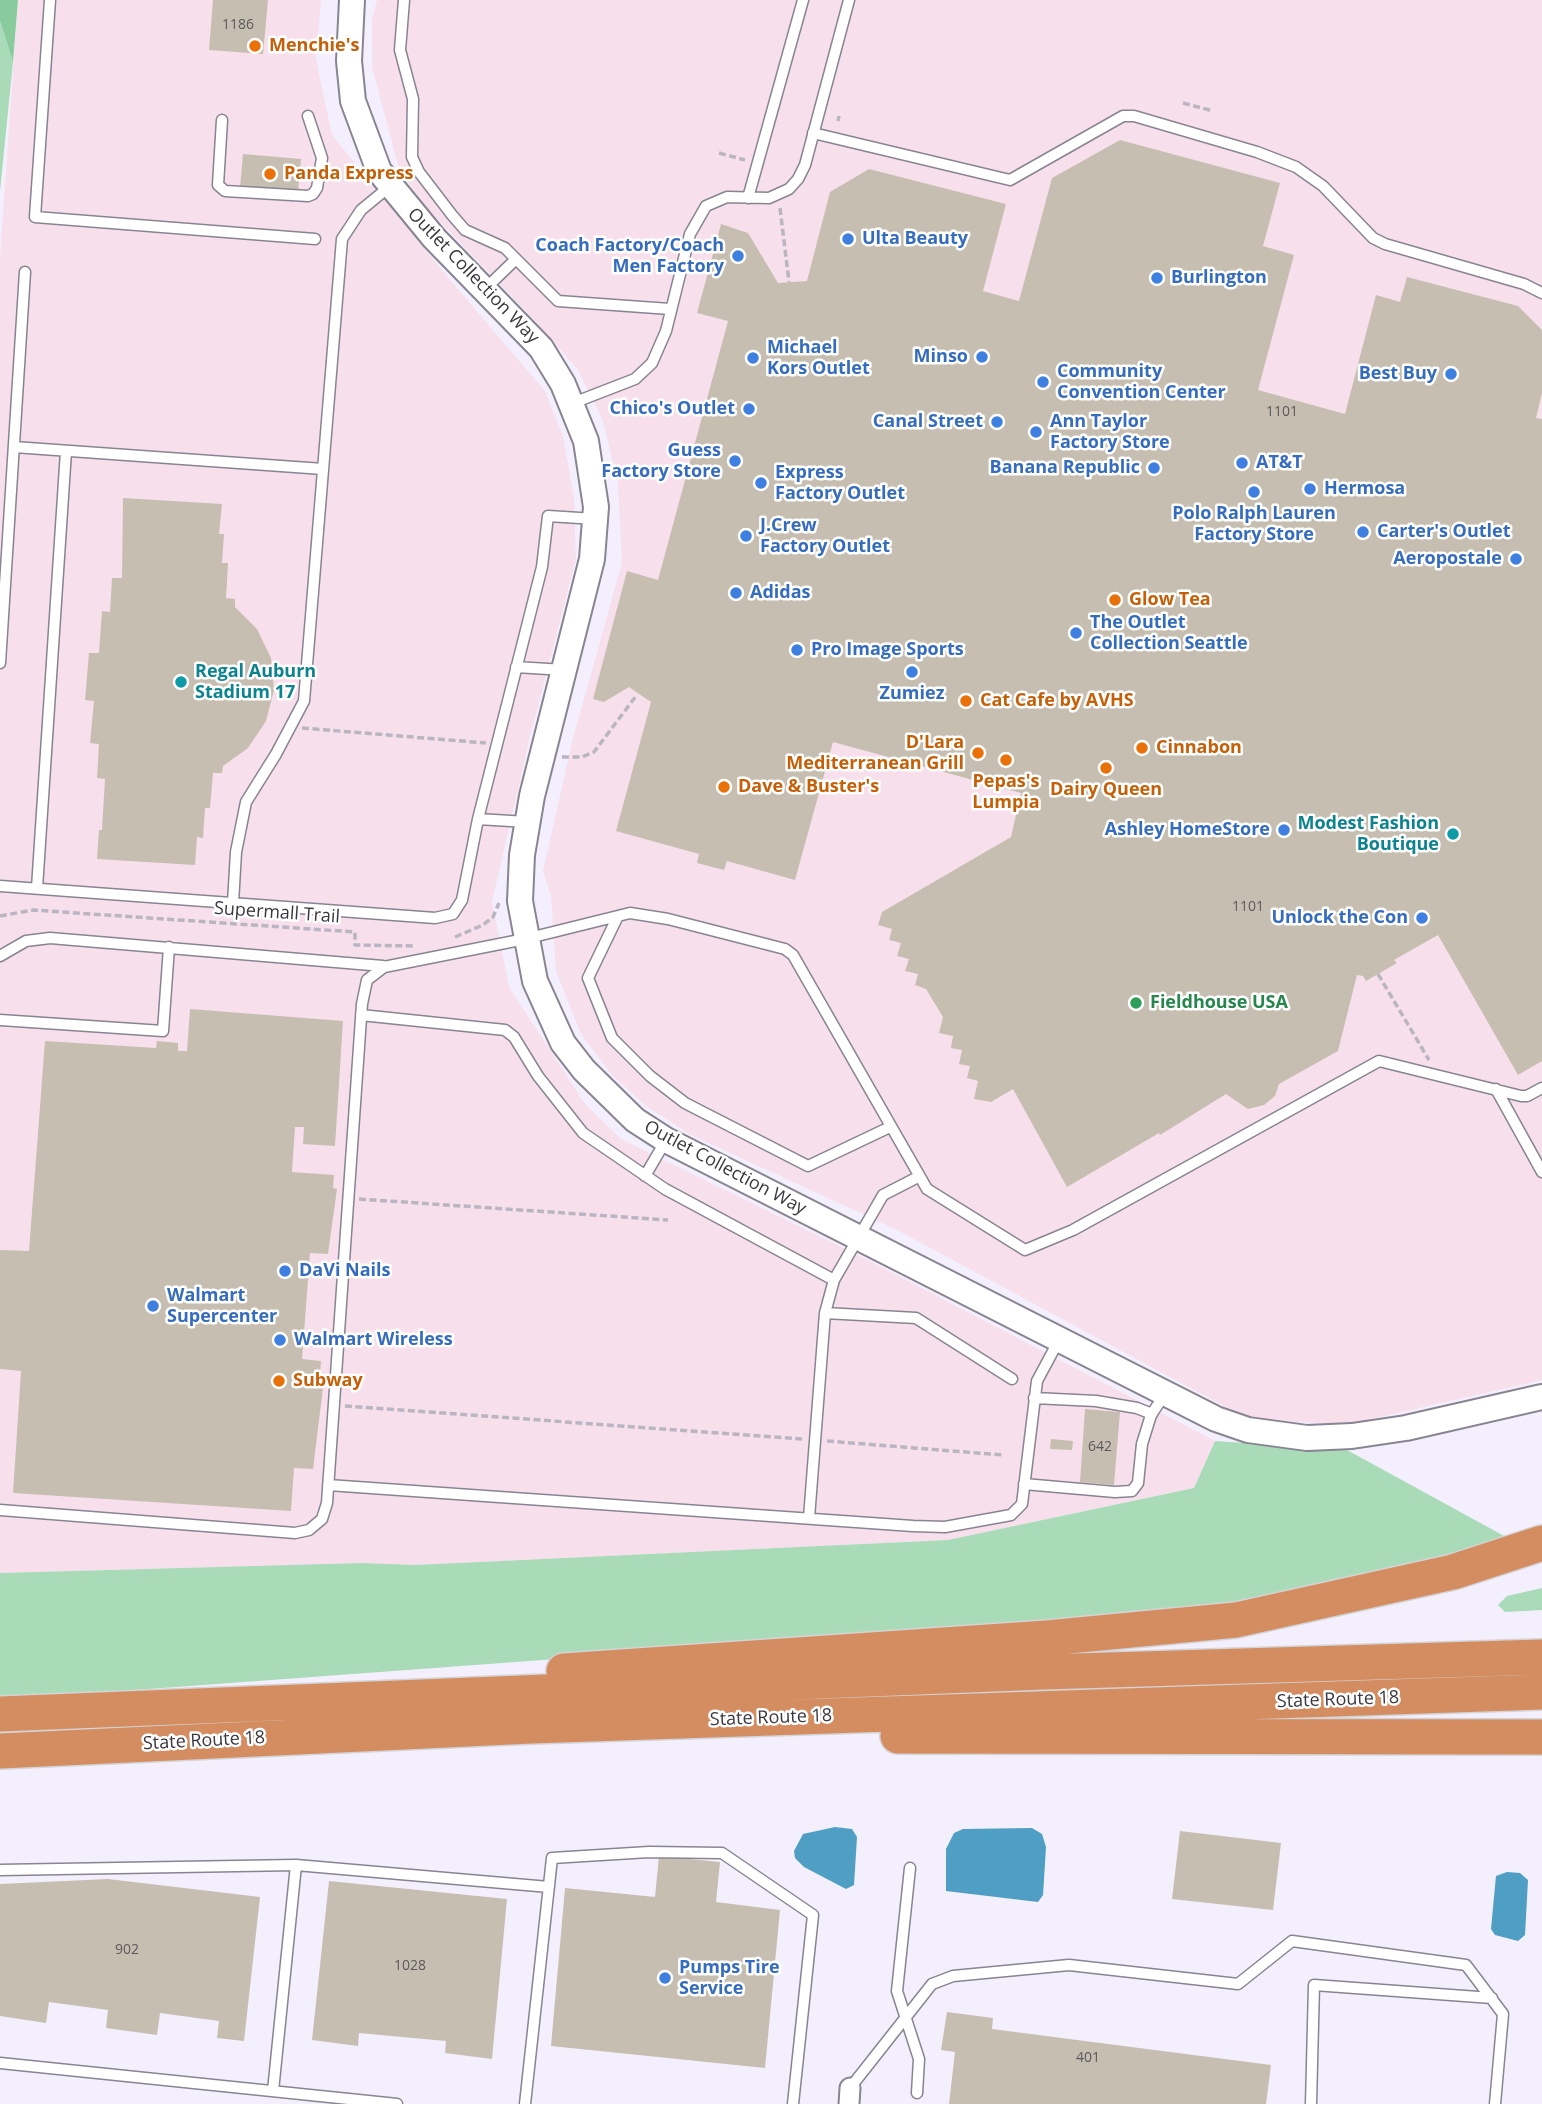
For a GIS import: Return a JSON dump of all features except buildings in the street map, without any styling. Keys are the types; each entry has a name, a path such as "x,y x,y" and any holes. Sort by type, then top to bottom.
{"highway":[{"path":"34,1712 712,1659 1151,1630 1236,1620 1309,1606 1453,1572 1542,1543"},
{"path":"1387,1661 1435,1652 1542,1645"},
{"name":"State Route 18","path":"0,1714 1542,1657"},
{"name":"State Route 18","path":"0,1751 531,1727 1542,1692"},
{"path":"531,1727 872,1736 1542,1737"},
{"path":"1431,1737 1542,1745"}],"street":[{"name":"Outlet Collection Way","path":"352,0 349,61 353,101 371,154 389,187 434,239 541,348 572,403 586,441 593,475 596,519 592,559 527,822 520,901 535,981 564,1043 611,1099 635,1120 666,1140 1216,1419 1248,1430 1307,1438 1352,1436 1406,1428 1542,1397"}],"lane":[{"path":"50,0 34,217 315,239"},
{"path":"404,0 400,50 413,99 411,150 415,166 465,230 505,248 558,301 670,309"},
{"path":"748,198 803,0"},
{"path":"572,403 635,379 646,370 662,344 690,233 699,214 717,200 774,197 798,179 849,0"},
{"path":"222,120 218,185 225,191 309,196 317,188 322,158 308,116"},
{"path":"813,133 1010,180 1124,116 1134,116 1296,167 1323,186 1373,238 1384,244 1524,284 1542,293"},
{"path":"233,903 236,852 246,802 304,701 342,239 361,210 389,187"},
{"path":"485,289 516,259"},
{"path":"0,663 25,272"},
{"path":"14,447 323,469"},
{"path":"37,888 66,451"},
{"path":"0,886 449,917 461,904 478,818 542,567 548,516 596,519"},
{"path":"516,667 564,670"},
{"path":"478,818 527,822"},
{"path":"0,956 13,947 37,938 384,967 525,939 630,913 789,951 918,1177 938,1199 1025,1250 1073,1230 1376,1062 1386,1062 1527,1096 1542,1088"},
{"path":"617,918 588,978 612,1038 650,1076 685,1103 808,1166 891,1127"},
{"path":"0,1020 163,1031 169,947"},
{"path":"0,1510 295,1533 309,1530 322,1519 328,1485 361,1015 367,981 384,967"},
{"path":"361,1015 505,1030 514,1037 538,1076 583,1133 645,1176 834,1280"},
{"path":"1496,1089 1542,1172"},
{"path":"645,1176 666,1140"},
{"path":"809,1518 825,1313 834,1280 883,1195 918,1177"},
{"path":"825,1313 916,1318 1012,1379"},
{"path":"328,1485 945,1527 1018,1511 1022,1504 1037,1381 1059,1339"},
{"path":"1024,1484 1115,1492 1132,1490 1138,1483 1142,1444 1152,1414 1166,1393"},
{"path":"1034,1398 1096,1401 1137,1408 1152,1414"},
{"path":"525,2104 552,1858 649,1852 722,1853 813,1915 793,2104"},
{"path":"273,2091 296,1864"},
{"path":"0,1870 296,1864 549,1887"},
{"path":"909,1868 897,1991 919,2059 917,2093"},
{"path":"850,2096 932,1984 953,1976 1069,1965 1238,1983 1292,1941 1466,1965 1503,2014 1495,2104"},
{"path":"1311,2104 1314,1985 1492,1998"},
{"path":"0,2063 397,2104"}],"path":[{"path":"1183,103 1213,111"},
{"path":"719,153 748,161"},
{"path":"774,197 779,203 789,282"},
{"path":"543,753 571,759 594,752 635,696"},
{"path":"293,724 308,730 496,744"},
{"path":"444,941 484,925 496,911 499,900 520,901"},
{"name":"Supermall Trail","path":"0,916 24,910 56,911 355,932 355,945 422,945"},
{"path":"1378,974 1437,1074"},
{"path":"348,1198 668,1220"},
{"path":"334,1405 1003,1455"}],"shaded area":[{"path":"18,0 321,0 316,59 332,135 545,391 563,436 574,498 576,559 530,737 492,902 509,987 585,1104 621,1139 868,1260 1215,1441 1194,1488 948,1540 415,1565 362,1563 0,1573 0,257"},
{"path":"377,0 1542,0 1542,1380 1349,1424 1250,1420 895,1229 689,1134 646,1106 612,1075 581,1034 556,971 551,896 543,871 573,738 622,563 618,485 603,421 578,370 539,325 422,203 399,169 372,67 372,20"}],"green space":[{"path":"0,0 18,0 13,62 0,21"},
{"path":"0,21 13,62 0,191"},
{"path":"1215,1441 1347,1450 1506,1537 1460,1556 1270,1602 1004,1626 0,1700 0,1573 362,1563 415,1565 948,1540 1194,1488"},
{"path":"1542,1588 1542,1610 1505,1612 1498,1605 1507,1596"}],"water":[{"path":"835,1827 852,1829 857,1837 854,1885 846,1889 804,1867 795,1858 794,1851 803,1834"},
{"path":"1032,1828 1042,1834 1046,1847 1043,1895 1038,1902 946,1891 946,1849 954,1833 963,1829"},
{"path":"1507,1872 1520,1873 1528,1880 1525,1935 1518,1941 1495,1935 1491,1929 1496,1876"}],"place":[{"name":"Menchie's","path":"255,46"},
{"name":"Panda Express","path":"270,174"},
{"name":"Ulta Beauty","path":"848,239"},
{"name":"Coach Factory/Coach Men Factory","path":"738,256"},
{"name":"Burlington","path":"1157,278"},
{"name":"Minso","path":"982,357"},
{"name":"Michael Kors Outlet","path":"753,358"},
{"name":"Best Buy","path":"1451,374"},
{"name":"Community Convention Center","path":"1043,382"},
{"name":"Chico's Outlet","path":"749,409"},
{"name":"Canal Street","path":"997,422"},
{"name":"Ann Taylor Factory Store","path":"1036,432"},
{"name":"Guess Factory Store","path":"735,461"},
{"name":"AT&T","path":"1242,463"},
{"name":"Banana Republic","path":"1154,468"},
{"name":"Express Factory Outlet","path":"761,483"},
{"name":"Hermosa","path":"1310,489"},
{"name":"Polo Ralph Lauren Factory Store","path":"1254,492"},
{"name":"Carter's Outlet","path":"1363,532"},
{"name":"J.Crew Factory Outlet","path":"746,536"},
{"name":"Aeropostale","path":"1516,559"},
{"name":"Adidas","path":"736,593"},
{"name":"Glow Tea","path":"1115,600"},
{"name":"The Outlet Collection Seattle","path":"1076,633"},
{"name":"Pro Image Sports","path":"797,650"},
{"name":"Zumiez","path":"912,672"},
{"name":"Regal Auburn Stadium 17","path":"181,682"},
{"name":"Cat Cafe by AVHS","path":"966,701"},
{"name":"Cinnabon","path":"1142,748"},
{"name":"D'Lara Mediterranean Grill","path":"978,753"},
{"name":"Pepas's Lumpia","path":"1006,760"},
{"name":"Dairy Queen","path":"1106,768"},
{"name":"Dave & Buster's","path":"724,787"},
{"name":"Ashley HomeStore","path":"1284,830"},
{"name":"Modest Fashion Boutique","path":"1453,834"},
{"name":"Unlock the Con","path":"1422,918"},
{"name":"Fieldhouse USA","path":"1136,1003"},
{"name":"DaVi Nails","path":"285,1271"},
{"name":"Walmart Supercenter","path":"153,1306"},
{"name":"Walmart Wireless","path":"280,1340"},
{"name":"Subway","path":"279,1381"},
{"name":"Pumps Tire Service","path":"665,1978"}]}
